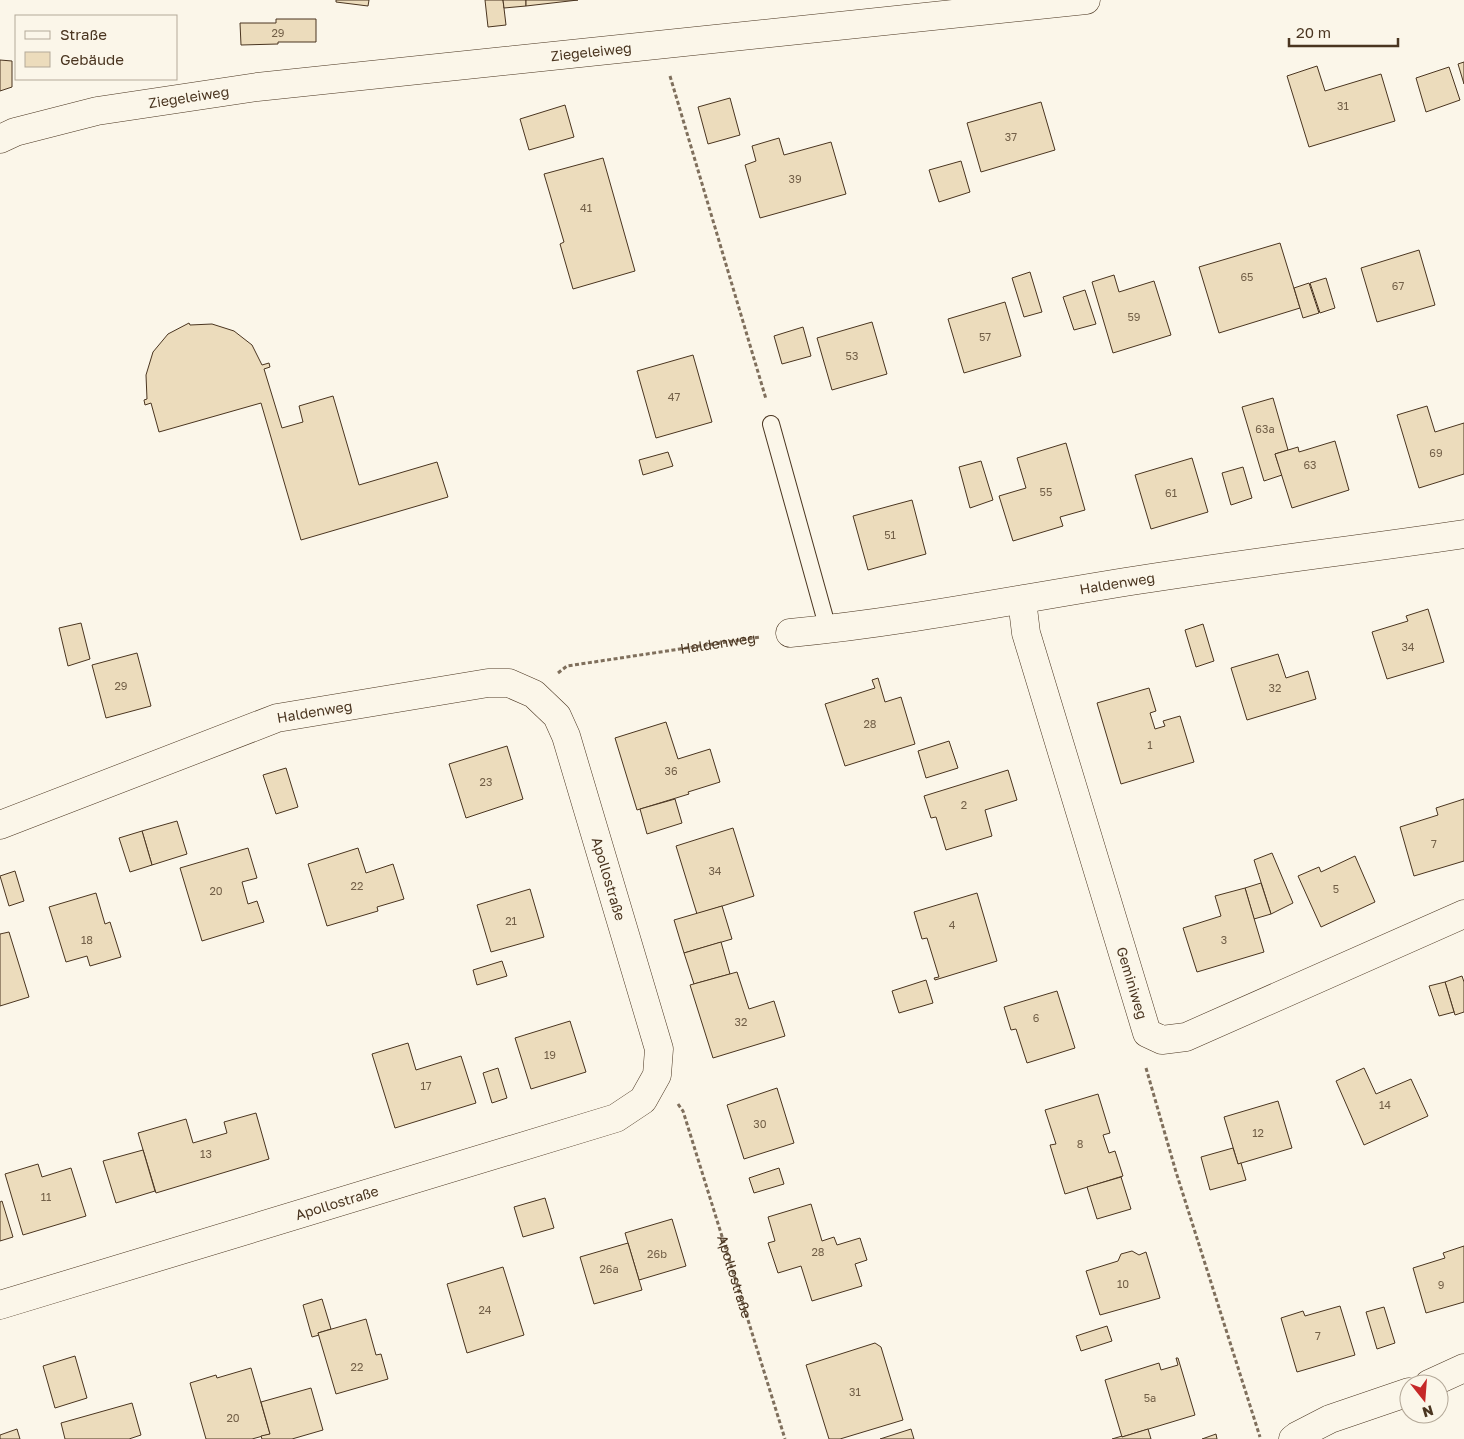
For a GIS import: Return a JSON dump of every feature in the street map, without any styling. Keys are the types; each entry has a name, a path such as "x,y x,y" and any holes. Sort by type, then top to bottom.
{"street":[{"name":"Ziegeleiweg","path":"0,139 15,132 97,111 257,87 1084,0"},
{"name":"Haldenweg","path":"790,633 1022,600 1138,580 1464,534"},
{"name":"Geminiweg","path":"1022,600 1026,633 1147,1033 1162,1040 1186,1037 1464,914"},
{"name":"Haldenweg","path":"0,825 277,718 488,683 509,683 534,694"},
{"name":"Apollostraße","path":"0,1305 616,1118 643,1100 656,1075 659,1049 566,736 557,716 534,694"},
{"path":"1449,1375 1464,1368"},
{"path":"1293,1439 1330,1419 1399,1395"}],"lane":[{"path":"771,424 828,629"}],"path":[{"path":"665,43 670,78 768,406 771,424"},
{"name":"Haldenweg","path":"534,694 567,666 790,633"},
{"path":"1147,1033 1143,1056 1176,1172 1260,1439"},
{"name":"Apollostraße","path":"656,1075 683,1111 785,1439"}],"building":[{"path":"336,0 369,0 368,6 336,2"},
{"path":"485,0 503,0 506,25 488,27"},
{"path":"503,0 526,0 526,6 504,8"},
{"path":"526,0 578,0 526,6"},
{"path":"276,19 316,19 316,42 278,42 278,44 241,45 240,23 276,23"},
{"path":"0,60 12,61 12,87 0,91"},
{"path":"1464,62 1464,84 1458,64"},
{"path":"1317,66 1325,91 1381,74 1395,121 1309,147 1287,76"},
{"path":"1449,67 1460,100 1426,112 1416,78"},
{"path":"730,98 740,135 708,144 698,107"},
{"path":"1041,102 1055,150 981,172 967,123"},
{"path":"565,105 574,137 529,150 520,119"},
{"path":"779,138 784,155 831,142 846,194 760,218 745,165 756,161 752,146"},
{"path":"603,158 635,271 573,289 560,244 564,242 544,174"},
{"path":"961,161 970,192 939,202 929,170"},
{"path":"1280,243 1300,308 1219,333 1199,267"},
{"path":"1419,250 1435,305 1377,322 1361,268"},
{"path":"1030,272 1042,312 1024,317 1012,278"},
{"path":"1114,275 1119,292 1154,281 1171,335 1113,353 1092,282"},
{"path":"1326,278 1335,308 1320,313 1310,283"},
{"path":"1309,283 1319,313 1303,318 1294,288"},
{"path":"1085,290 1096,324 1074,330 1063,297"},
{"path":"1005,302 1021,356 964,373 948,319"},
{"path":"872,322 887,374 832,390 817,338"},
{"path":"189,323 190,325 212,324 234,331 252,345 262,365 269,363 270,367 264,369 282,428 303,422 299,406 333,396 359,485 437,462 448,497 301,540 261,403 159,432 151,403 145,405 144,400 147,399 146,375 153,352 168,334"},
{"path":"803,327 811,356 782,364 774,336"},
{"path":"693,355 712,422 656,438 637,371"},
{"path":"1273,398 1288,450 1275,454 1282,475 1264,481 1242,407"},
{"path":"1427,406 1435,432 1464,423 1464,474 1419,488 1397,415"},
{"path":"1335,441 1349,490 1292,508 1275,454 1298,447 1299,452"},
{"path":"1066,443 1085,510 1060,517 1063,526 1013,541 999,496 1026,488 1017,458"},
{"path":"668,452 673,466 643,475 639,460"},
{"path":"1192,458 1208,512 1151,529 1135,475"},
{"path":"981,461 993,500 970,508 959,467"},
{"path":"1243,467 1252,498 1231,505 1222,473"},
{"path":"912,500 926,554 868,570 853,516"},
{"path":"1428,609 1444,662 1387,679 1372,632 1408,621 1406,616"},
{"path":"81,623 90,659 68,666 59,628"},
{"path":"1203,624 1214,661 1196,667 1185,630"},
{"path":"137,653 151,706 106,718 92,665"},
{"path":"1278,654 1286,678 1308,671 1316,699 1247,720 1231,668"},
{"path":"878,678 885,702 901,697 915,744 845,766 825,704 875,688 872,680"},
{"path":"1149,688 1156,711 1150,713 1155,729 1165,726 1163,721 1180,716 1194,762 1121,784 1097,703"},
{"path":"666,722 678,759 710,749 720,782 637,810 615,738"},
{"path":"949,741 958,768 926,778 918,751"},
{"path":"507,746 523,799 466,818 449,764"},
{"path":"286,768 298,807 276,814 263,775"},
{"path":"1008,770 1017,800 985,810 992,836 946,850 936,817 931,818 924,796"},
{"path":"675,799 682,823 647,834 640,809"},
{"path":"1464,799 1464,861 1414,876 1400,827 1438,815 1436,808"},
{"path":"177,821 187,854 152,865 142,831"},
{"path":"733,828 754,896 697,914 676,846"},
{"path":"142,831 152,865 130,872 119,838"},
{"path":"248,848 257,878 242,882 248,904 257,901 264,922 202,941 180,868"},
{"path":"358,848 366,873 393,864 404,899 377,907 378,911 327,926 308,864"},
{"path":"1272,853 1293,903 1271,914 1254,860"},
{"path":"1355,856 1375,902 1321,927 1298,876 1319,867 1321,872"},
{"path":"15,871 24,901 9,906 0,876"},
{"path":"1261,883 1271,914 1254,919 1245,888"},
{"path":"1245,888 1264,952 1197,972 1183,928 1221,916 1215,896"},
{"path":"530,889 544,937 491,952 477,905"},
{"path":"96,893 105,924 110,922 121,957 90,966 87,956 66,962 49,907"},
{"path":"977,893 997,961 935,980 934,978 939,977 927,938 922,939 914,912"},
{"path":"722,906 732,939 684,953 674,920"},
{"path":"9,932 29,997 0,1006 0,934"},
{"path":"721,942 730,974 694,984 684,953"},
{"path":"502,961 507,976 477,985 473,970"},
{"path":"737,972 749,1009 774,1001 785,1036 713,1058 690,985"},
{"path":"1462,976 1464,982 1464,1012 1455,1015 1445,982"},
{"path":"926,980 933,1003 899,1013 892,991"},
{"path":"1445,982 1454,1012 1439,1016 1429,986"},
{"path":"1057,991 1075,1048 1027,1063 1016,1029 1011,1030 1004,1007"},
{"path":"570,1021 586,1072 531,1089 515,1038"},
{"path":"408,1043 416,1070 461,1056 476,1103 395,1128 372,1054"},
{"path":"498,1068 507,1098 492,1103 483,1073"},
{"path":"1364,1068 1376,1094 1411,1079 1428,1116 1364,1145 1336,1081"},
{"path":"777,1088 794,1143 744,1159 727,1105"},
{"path":"1098,1094 1110,1133 1103,1135 1109,1153 1115,1151 1123,1176 1065,1194 1050,1145 1056,1144 1045,1110"},
{"path":"1278,1101 1292,1148 1238,1164 1224,1117"},
{"path":"256,1113 269,1159 156,1193 138,1133 186,1119 193,1143 227,1133 224,1122"},
{"path":"1233,1148 1238,1164 1241,1163 1246,1180 1210,1190 1201,1157"},
{"path":"143,1150 155,1191 116,1203 103,1161"},
{"path":"38,1164 42,1177 71,1168 86,1216 23,1235 5,1174"},
{"path":"779,1168 784,1184 754,1193 749,1178"},
{"path":"1121,1177 1131,1209 1097,1219 1087,1187"},
{"path":"545,1198 554,1228 523,1237 514,1207"},
{"path":"2,1201 13,1237 0,1241 0,1202"},
{"path":"811,1204 822,1241 834,1237 837,1245 860,1238 867,1260 855,1264 862,1286 812,1301 801,1266 778,1273 768,1243 775,1241 768,1217"},
{"path":"672,1219 686,1266 639,1280 625,1233"},
{"path":"628,1243 642,1290 594,1304 580,1257"},
{"path":"1464,1246 1464,1302 1426,1313 1413,1268 1445,1258 1443,1253"},
{"path":"1132,1251 1139,1255 1146,1252 1160,1298 1100,1315 1086,1271 1118,1261 1121,1254"},
{"path":"503,1267 524,1335 467,1353 447,1284"},
{"path":"322,1299 331,1329 312,1337 303,1305"},
{"path":"1340,1306 1355,1355 1297,1372 1281,1318 1303,1311 1305,1316"},
{"path":"1384,1307 1395,1343 1377,1349 1366,1312"},
{"path":"366,1319 376,1355 381,1354 388,1379 336,1394 318,1333"},
{"path":"1107,1326 1112,1341 1081,1351 1076,1336"},
{"path":"875,1343 881,1347 903,1420 840,1439 829,1439 806,1365"},
{"path":"75,1356 87,1398 55,1408 43,1366"},
{"path":"1176,1358 1178,1358 1195,1415 1122,1437 1105,1380 1159,1363 1161,1370 1178,1365"},
{"path":"251,1368 270,1434 252,1439 206,1439 190,1383 216,1375 217,1378"},
{"path":"311,1388 323,1430 292,1439 262,1439 261,1436 270,1434 261,1402"},
{"path":"132,1403 141,1435 129,1439 65,1439 61,1423"},
{"path":"17,1429 20,1439 0,1439 0,1435"},
{"path":"911,1429 914,1439 880,1439"},
{"path":"1148,1429 1151,1439 1112,1439 1122,1437"},
{"path":"1216,1434 1217,1439 1202,1439"}]}
